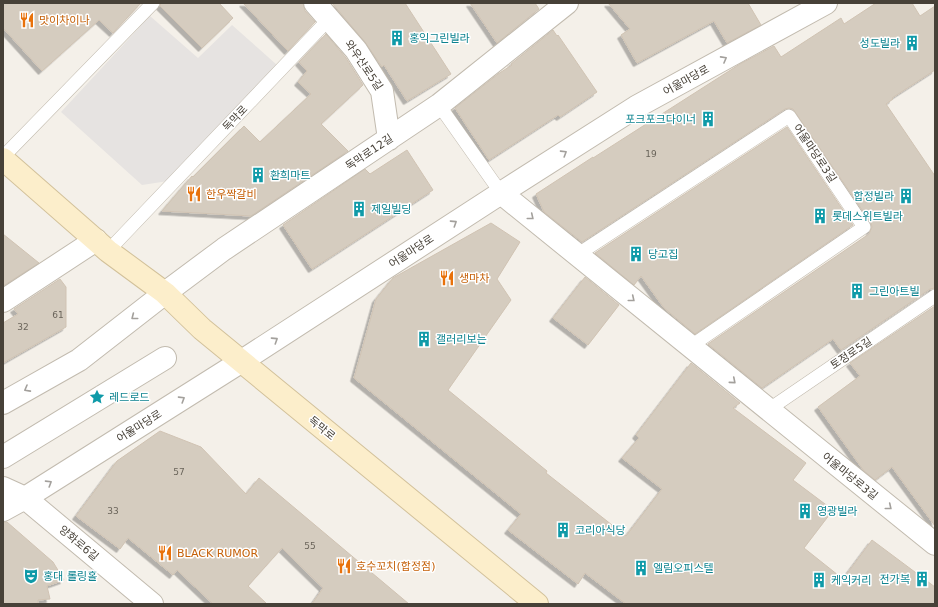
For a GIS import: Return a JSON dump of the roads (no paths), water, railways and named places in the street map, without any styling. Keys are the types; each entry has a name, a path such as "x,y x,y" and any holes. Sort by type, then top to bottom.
{"main road":[{"name":"독막로","path":"3,158 102,246 165,293 202,329 537,604"}],"street":[{"name":"독막로12길","path":"165,293 224,249 439,104 567,3"},
{"name":"어울마당로","path":"3,510 25,498 242,361 636,107 813,6"},
{"name":"와우산로5길","path":"322,11 356,50 382,90 389,139"},
{"name":"어울마당로3길","path":"501,193 935,544"},
{"name":"독막로","path":"3,300 102,246"},
{"path":"3,403 79,360 165,293"},
{"path":"3,457 165,358"},
{"name":"양화로6길","path":"3,488 25,498 152,604"}],"lane":[{"name":"독막로","path":"3,158 153,3"},
{"name":"독막로","path":"102,246 322,11"},
{"path":"439,104 501,193"},
{"name":"어울마당로3길","path":"577,255 789,116 864,227 691,346"},
{"name":"토정로5길","path":"768,410 935,296"}],"place":[{"name":"맛이차이나","path":"27,20"},
{"name":"홍익그린빌라","path":"397,38"},
{"name":"성도빌라","path":"912,43"},
{"name":"포크포크다이너","path":"708,119"},
{"name":"환희마트","path":"258,175"},
{"name":"한우짝갈비","path":"194,194"},
{"name":"합정빌라","path":"906,196"},
{"name":"제일빌딩","path":"359,209"},
{"name":"롯데스위트빌라","path":"820,216"},
{"name":"당고집","path":"636,254"},
{"name":"생마차","path":"447,278"},
{"name":"그린아트빌","path":"857,291"},
{"name":"갤러리보는","path":"424,339"},
{"name":"레드로드","path":"97,397"},
{"name":"영광빌라","path":"805,511"},
{"name":"코리아식당","path":"563,530"},
{"name":"BLACK RUMOR","path":"165,553"},
{"name":"호수꼬치(합정점)","path":"344,566"},
{"name":"엘림오피스텔","path":"641,568"},
{"name":"홍대 롤링홀","path":"31,576"},
{"name":"전가복","path":"922,579"},
{"name":"케익커리","path":"819,580"}]}
